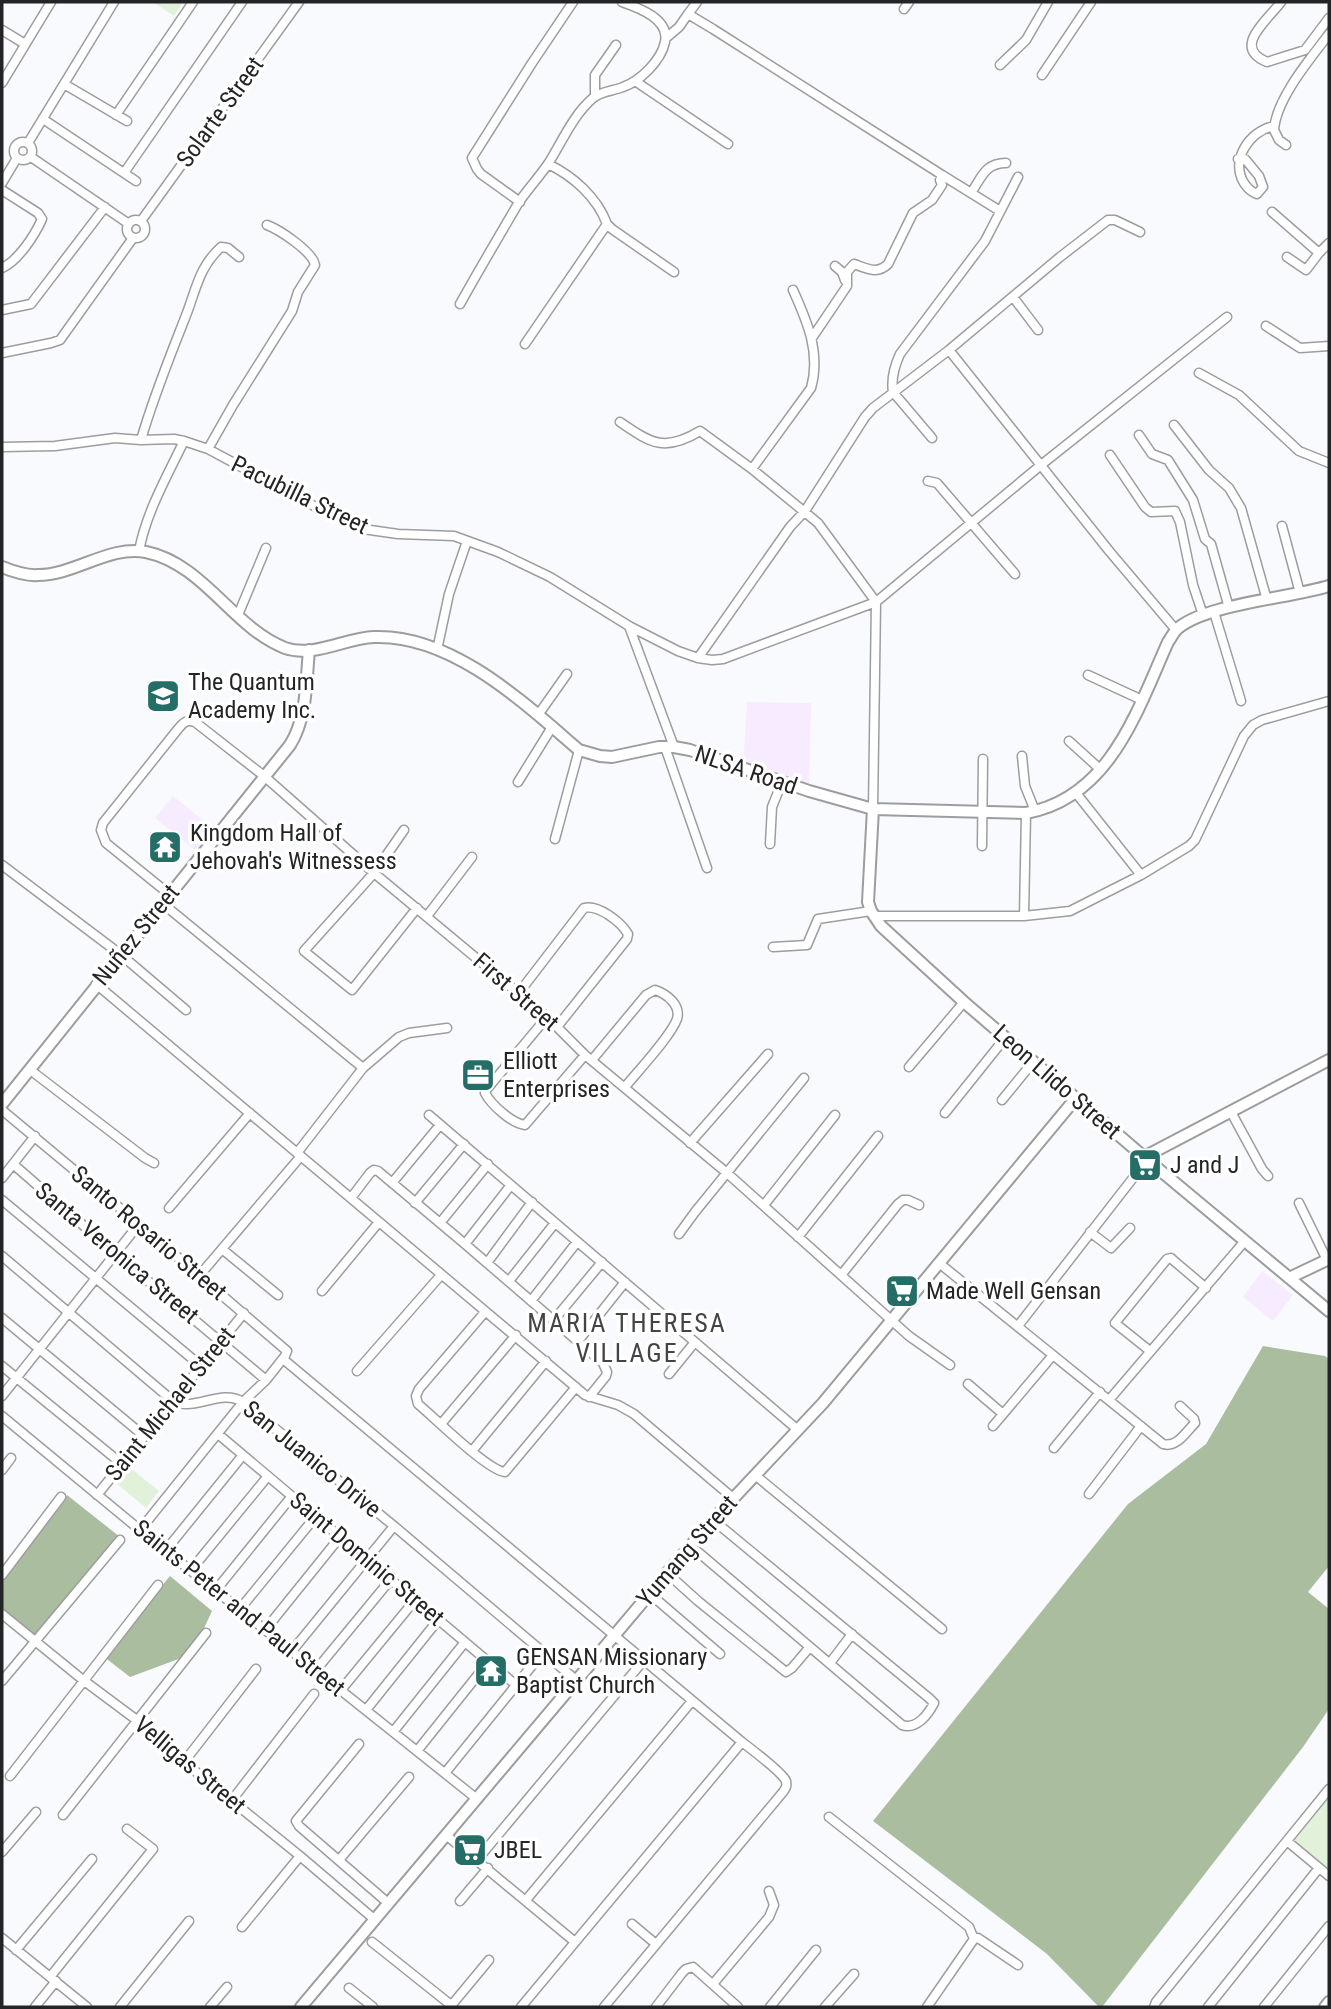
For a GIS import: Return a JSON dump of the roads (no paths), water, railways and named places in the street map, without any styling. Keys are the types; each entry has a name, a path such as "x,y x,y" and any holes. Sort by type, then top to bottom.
{"main road":[{"name":"NLSA Road","path":"2,567 40,575 113,555 139,551 163,557 183,568 238,615 286,648 309,650 352,640 384,637 413,642 459,660 496,682 579,750 612,757 670,747 706,754 823,796 873,809 1030,812 1056,805 1076,793 1101,770 1116,750 1176,630"},
{"path":"1176,630 1193,619 1208,614 1329,586"},
{"name":"Nuñez Street","path":"2,1104 289,745 299,727 309,650"},
{"path":"873,809 868,902 873,913"},
{"name":"Leon Llido Street","path":"873,913 891,936 1005,1038 1329,1311"},
{"path":"1145,1158 1329,1060"},
{"name":"Yumang Street","path":"301,2007 667,1573 798,1430 892,1320 1076,1098"},
{"path":"1289,1278 1328,1260"},
{"path":"1325,2007 1329,2002"}],"street":[{"path":"2,83 51,2"},
{"path":"28,143 114,2"},
{"path":"116,115 193,2"},
{"path":"124,173 242,2"},
{"name":"Solarte Street","path":"141,221 299,2"},
{"path":"520,202 481,174 472,158 573,2"},
{"path":"622,2 647,12 656,19 666,38"},
{"path":"460,304 520,202 548,164 571,125 595,96 621,88 642,76 660,55 666,38 679,27 697,2"},
{"path":"1000,65 1026,40 1048,2"},
{"path":"1042,75 1091,2"},
{"path":"1281,2 1251,41 1252,50 1261,60 1267,62 1305,50 1329,18"},
{"path":"688,15 1000,211"},
{"path":"2,30 25,44"},
{"path":"1286,145 1275,135 1273,127 1292,86 1329,34"},
{"path":"595,96 594,75 616,44"},
{"path":"635,81 728,145"},
{"path":"64,84 127,121"},
{"path":"43,119 136,181"},
{"path":"1238,159 1257,133 1273,127"},
{"path":"19,143 28,143 32,148 31,156 24,161 17,158 15,147 19,143"},
{"path":"31,156 129,224"},
{"path":"2,183 17,158"},
{"path":"971,193 989,166 1006,163"},
{"path":"548,164 581,187 602,210 612,229 674,272"},
{"path":"812,338 848,286 847,272 853,264 876,271 882,270 888,264 913,213 932,200 942,185 942,175"},
{"path":"932,438 893,392 894,366 900,354 985,241 1018,177"},
{"path":"2,190 38,213 42,219 16,258 2,268"},
{"path":"2,310 31,304 105,207"},
{"path":"1272,212 1318,253"},
{"path":"2,353 60,340 133,238 141,237 145,233 145,226 141,221 135,220 129,224 127,232 133,238"},
{"path":"1140,232 1115,220 1108,220 873,408 805,511 790,527 698,658 723,659 876,602 1041,465 1227,317"},
{"path":"525,344 607,224"},
{"path":"208,450 292,311 298,292 315,265 312,256 267,225"},
{"path":"1287,257 1306,270 1329,243"},
{"path":"141,440 155,393 203,268 221,247 228,248 239,257"},
{"path":"835,265 842,271 848,286"},
{"path":"752,469 811,388 814,376 812,338 793,290"},
{"path":"1013,298 1038,330"},
{"path":"1266,326 1300,348 1329,346"},
{"path":"948,349 1176,630"},
{"path":"1199,373 1239,395 1299,450 1329,463"},
{"path":"620,422 637,434 656,442 671,444 685,440 700,430 805,511 829,535 876,602 873,809"},
{"path":"1174,425 1209,470 1229,488 1241,508 1267,600"},
{"path":"1139,435 1152,454 1168,460 1193,500 1205,539 1211,544 1229,608"},
{"name":"Pacubilla Street","path":"2,447 55,446 104,439 184,441 208,450 363,529 398,534 444,535 498,552 550,577 629,626 698,658"},
{"path":"139,551 141,539 162,487 184,441"},
{"path":"1110,455 1145,507 1151,512 1175,511 1180,522 1193,585 1208,614 1241,701"},
{"path":"928,481 937,483 1015,574"},
{"path":"1282,526 1300,593"},
{"path":"437,650 449,594 467,541"},
{"path":"238,615 267,548"},
{"path":"629,626 707,868"},
{"path":"538,715 567,674"},
{"path":"1088,675 1142,700"},
{"path":"773,947 807,945 818,919 873,913 1024,916 1074,910 1141,875 1195,840 1244,736 1253,725 1329,701"},
{"name":"First Street","path":"169,894 106,844 102,830 103,823 187,720 195,722 264,776 764,1205 909,1336 950,1365"},
{"path":"518,782 552,727"},
{"path":"1069,741 1101,770"},
{"path":"555,839 579,750"},
{"path":"1022,757 1024,786 1030,812 1024,916"},
{"path":"982,846 983,759"},
{"path":"770,844 772,807 782,782"},
{"path":"1076,793 1141,875"},
{"path":"404,830 374,873 304,951 352,990 417,908"},
{"path":"427,916 472,857"},
{"path":"2,865 120,954 186,1010"},
{"path":"162,903 363,1068"},
{"path":"518,994 584,908 594,907 624,928 628,934 627,939 557,1027"},
{"path":"96,984 576,1387 589,1396 634,1413 733,1499"},
{"path":"547,1017 487,1089 485,1093 491,1101 517,1123 525,1125 646,995 651,991 660,991 674,1002 676,1019 666,1036 625,1087"},
{"path":"909,1067 964,1002"},
{"path":"199,1276 299,1155 363,1068 399,1037 409,1032 447,1028"},
{"path":"945,1113 1005,1038"},
{"path":"690,1143 768,1054"},
{"path":"1002,1100 1033,1062"},
{"path":"29,1069 154,1163"},
{"path":"680,1234 804,1078"},
{"name":"Santo Rosario Street","path":"2,1110 286,1349 287,1353 283,1359"},
{"path":"1231,1112 1268,1176"},
{"path":"169,1208 250,1113"},
{"path":"429,1115 798,1430"},
{"path":"764,1205 835,1115"},
{"path":"391,1183 440,1125"},
{"path":"2,1178 35,1136"},
{"path":"798,1237 878,1136"},
{"path":"415,1203 464,1144"},
{"path":"1018,1326 1145,1158"},
{"name":"Santa Veronica Street","path":"13,1164 267,1380"},
{"path":"440,1223 488,1164"},
{"path":"351,1198 374,1170 440,1223 603,1363 607,1372 589,1396"},
{"path":"465,1244 511,1185"},
{"path":"842,1274 903,1199 919,1205"},
{"path":"2,1200 201,1366"},
{"path":"487,1263 532,1202"},
{"path":"1299,1203 1328,1260"},
{"path":"322,1291 379,1222"},
{"path":"509,1281 555,1223"},
{"path":"2,1396 139,1224"},
{"path":"1090,1232 1111,1248 1130,1228"},
{"path":"531,1300 577,1242"},
{"path":"1109,1400 1244,1242"},
{"path":"222,1249 278,1294"},
{"path":"2,1256 173,1401"},
{"path":"1150,1351 1115,1323 1167,1259 1173,1260 1206,1288"},
{"path":"554,1320 602,1262"},
{"path":"939,1263 1163,1444 1174,1444 1195,1423 1180,1406"},
{"path":"357,1371 442,1275"},
{"path":"578,1341 625,1282"},
{"path":"485,1311 416,1396 418,1404 472,1451 496,1471 505,1472 576,1387"},
{"name":"Saint Michael Street","path":"97,1494 243,1313"},
{"path":"2,1318 144,1436"},
{"path":"441,1424 516,1335"},
{"path":"668,1374 695,1342"},
{"path":"993,1426 1053,1355"},
{"path":"140,1530 243,1402 267,1380 283,1359 780,1774 786,1782 785,1788 604,2007"},
{"path":"472,1451 546,1361"},
{"path":"2,1366 122,1464"},
{"path":"968,1384 1003,1414"},
{"path":"1054,1448 1100,1392"},
{"name":"San Juanico Drive","path":"173,1401 185,1405 226,1396 243,1402 576,1680"},
{"name":"Saints Peter and Paul Street","path":"2,1416 140,1530 477,1799"},
{"path":"1089,1494 1141,1426"},
{"name":"Saint Dominic Street","path":"218,1434 516,1685"},
{"path":"166,1550 243,1455"},
{"path":"2,1470 11,1458"},
{"path":"755,1475 942,1629"},
{"path":"191,1570 268,1476"},
{"path":"216,1590 292,1496"},
{"path":"2,1576 61,1497"},
{"path":"240,1609 316,1516"},
{"path":"691,1546 902,1726 915,1725 930,1709 934,1703 932,1701 713,1520"},
{"path":"292,1651 394,1526"},
{"path":"265,1630 340,1537"},
{"path":"2,1681 120,1540"},
{"path":"667,1573 786,1672 809,1648"},
{"path":"316,1670 391,1579"},
{"path":"10,1776 158,1585"},
{"path":"650,1594 720,1654"},
{"path":"341,1690 415,1600"},
{"name":"Velligas Street","path":"2,1614 138,1721 374,1919"},
{"path":"366,1710 439,1619"},
{"path":"63,1815 206,1633"},
{"path":"830,1663 852,1634"},
{"path":"393,1732 465,1642"},
{"path":"445,1773 543,1652"},
{"path":"477,1860 644,1660"},
{"path":"417,1751 489,1661"},
{"path":"184,1762 256,1669"},
{"path":"232,1800 314,1693"},
{"path":"526,1900 692,1701"},
{"path":"521,2007 742,1742"},
{"path":"359,1744 296,1821 388,1903"},
{"path":"339,1860 409,1777"},
{"path":"1154,2007 1329,1789"},
{"path":"2,1852 36,1812"},
{"path":"829,1817 969,1927 974,1939"},
{"path":"35,2007 53,1979 153,1849 127,1829"},
{"path":"446,1835 575,1942"},
{"path":"1287,1841 1329,1877"},
{"path":"242,1927 300,1856"},
{"path":"16,1950 92,1859"},
{"path":"460,1901 488,1868"},
{"path":"1208,2007 1320,1868"},
{"path":"713,1984 769,1917 774,1905 769,1891"},
{"path":"120,2007 189,1921"},
{"path":"632,1924 656,1944"},
{"path":"1264,2007 1329,1926"},
{"path":"974,1939 978,1938 1018,1965"},
{"path":"927,2007 974,1939"},
{"path":"3,1941 87,2007"},
{"path":"372,1942 450,2006 489,1960"},
{"path":"770,2007 816,1950"},
{"path":"656,2007 689,1967 699,1971 738,2007"},
{"path":"825,2007 854,1974"},
{"path":"210,2007 227,1987"},
{"path":"349,1988 372,2007"}],"place":[{"name":"The Quantum Academy Inc.","path":"163,696"},
{"name":"Kingdom Hall of Jehovah's Witnessess","path":"165,847"},
{"name":"Elliott Enterprises","path":"478,1075"},
{"name":"J and J","path":"1145,1165"},
{"name":"Made Well Gensan","path":"902,1291"},
{"name":"GENSAN Missionary Baptist Church","path":"491,1671"},
{"name":"JBEL","path":"470,1850"}],"district":[{"name":"MARIA THERESA VILLAGE","path":"627,1338"}]}
